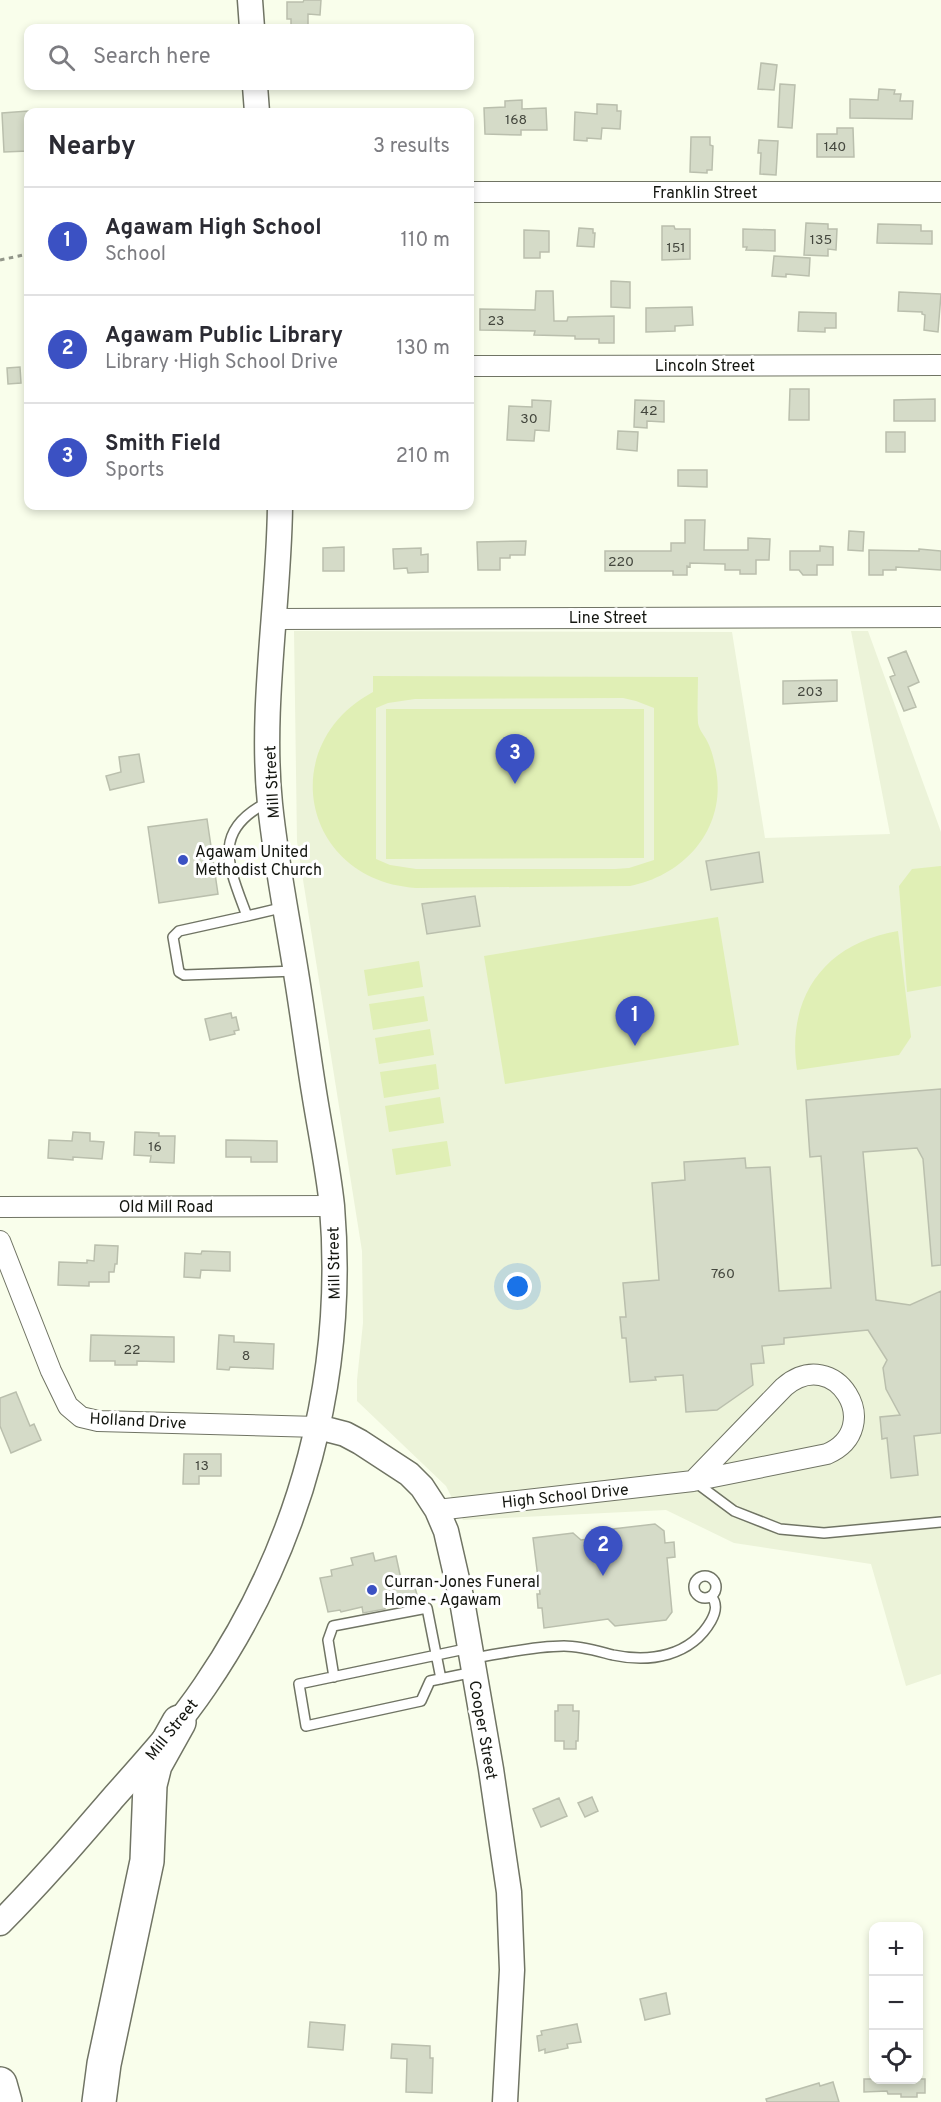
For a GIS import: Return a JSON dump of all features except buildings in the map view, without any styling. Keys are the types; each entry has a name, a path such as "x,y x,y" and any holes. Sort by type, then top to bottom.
{"highway":[{"path":"99,2102 104,2064 147,1861 150,1785 154,1765 179,1722"},
{"path":"0,2084 5,2102"}],"street":[{"path":"250,0 252,24"},
{"path":"255,90 256,108"},
{"name":"Franklin Street","path":"474,192 941,192"},
{"name":"Lincoln Street","path":"474,366 941,365"},
{"name":"Mill Street","path":"0,1923 57,1864 179,1722 227,1652 264,1586 294,1513 318,1427 329,1370 333,1330 332,1206 270,801 269,704 280,510"},
{"name":"Line Street","path":"275,618 941,617"},
{"name":"Old Mill Road","path":"0,1207 332,1206"},
{"name":"Holland Drive","path":"0,1241 51,1371 68,1406 81,1417 98,1421 318,1427"},
{"name":"High School Drive","path":"437,1510 693,1481 821,1456 842,1445 851,1431 854,1414 850,1398 840,1384 824,1376 812,1374 794,1379 693,1481"},
{"name":"Cooper Street","path":"318,1427 345,1434 402,1468 422,1487 437,1510 446,1531 472,1660 510,1901 512,1979 505,2102"}],"lane":[{"path":"247,916 228,858 229,844 234,829 243,818 270,801"},
{"path":"285,907 179,931 173,937 179,972 184,975 296,971"},
{"path":"693,1481 734,1511 780,1529 824,1533 941,1522"},
{"path":"472,1660 441,1679 430,1681 421,1701 306,1726 298,1684 436,1655 472,1660 561,1646 582,1647 623,1657 654,1658 668,1655 692,1643 707,1628 716,1609 711,1596"},
{"path":"334,1677 328,1640 333,1626 427,1608 441,1679"}],"path":[{"path":"0,260 24,255"}],"shaded area":[{"path":"294,631 732,632 765,838 890,834 851,631 868,631 941,832 941,1674 906,1686 871,1564 734,1543 666,1510 463,1520 446,1486 357,1401 363,1323 362,1251 297,842"}],"green space":[{"path":"373,676 698,677 698,723 712,752 718,787 716,808 709,827 699,844 686,859 651,880 630,886 416,888 378,880 348,862 327,837 315,807 313,775 322,744 342,715 373,692","holes":["623,698 654,708 654,860 629,868 615,869 416,869 390,865 376,859 376,708 388,703 415,699"]},
{"path":"386,709 644,709 644,858 386,859"},
{"path":"941,866 941,986 907,992 899,886 912,869"},
{"path":"718,917 739,1045 505,1084 484,956"},
{"path":"898,931 911,1037 899,1055 797,1070 795,1044 798,1019 805,997 816,978 831,961 850,948 872,937"},
{"path":"419,961 423,987 368,996 364,970"},
{"path":"424,996 428,1021 373,1030 369,1004"},
{"path":"430,1029 434,1055 379,1064 375,1038"},
{"path":"436,1064 439,1089 384,1098 380,1072"},
{"path":"440,1097 444,1123 389,1132 385,1106"},
{"path":"447,1141 451,1166 396,1175 392,1149"}],"place":[{"name":"Smith Field","path":"515,784"},
{"name":"Agawam United Methodist Church","path":"183,860"},
{"name":"Agawam High School","path":"635,1046"},
{"name":"Agawam Public Library","path":"603,1576"},
{"name":"Curran-Jones Funeral Home - Agawam","path":"372,1590"}]}
